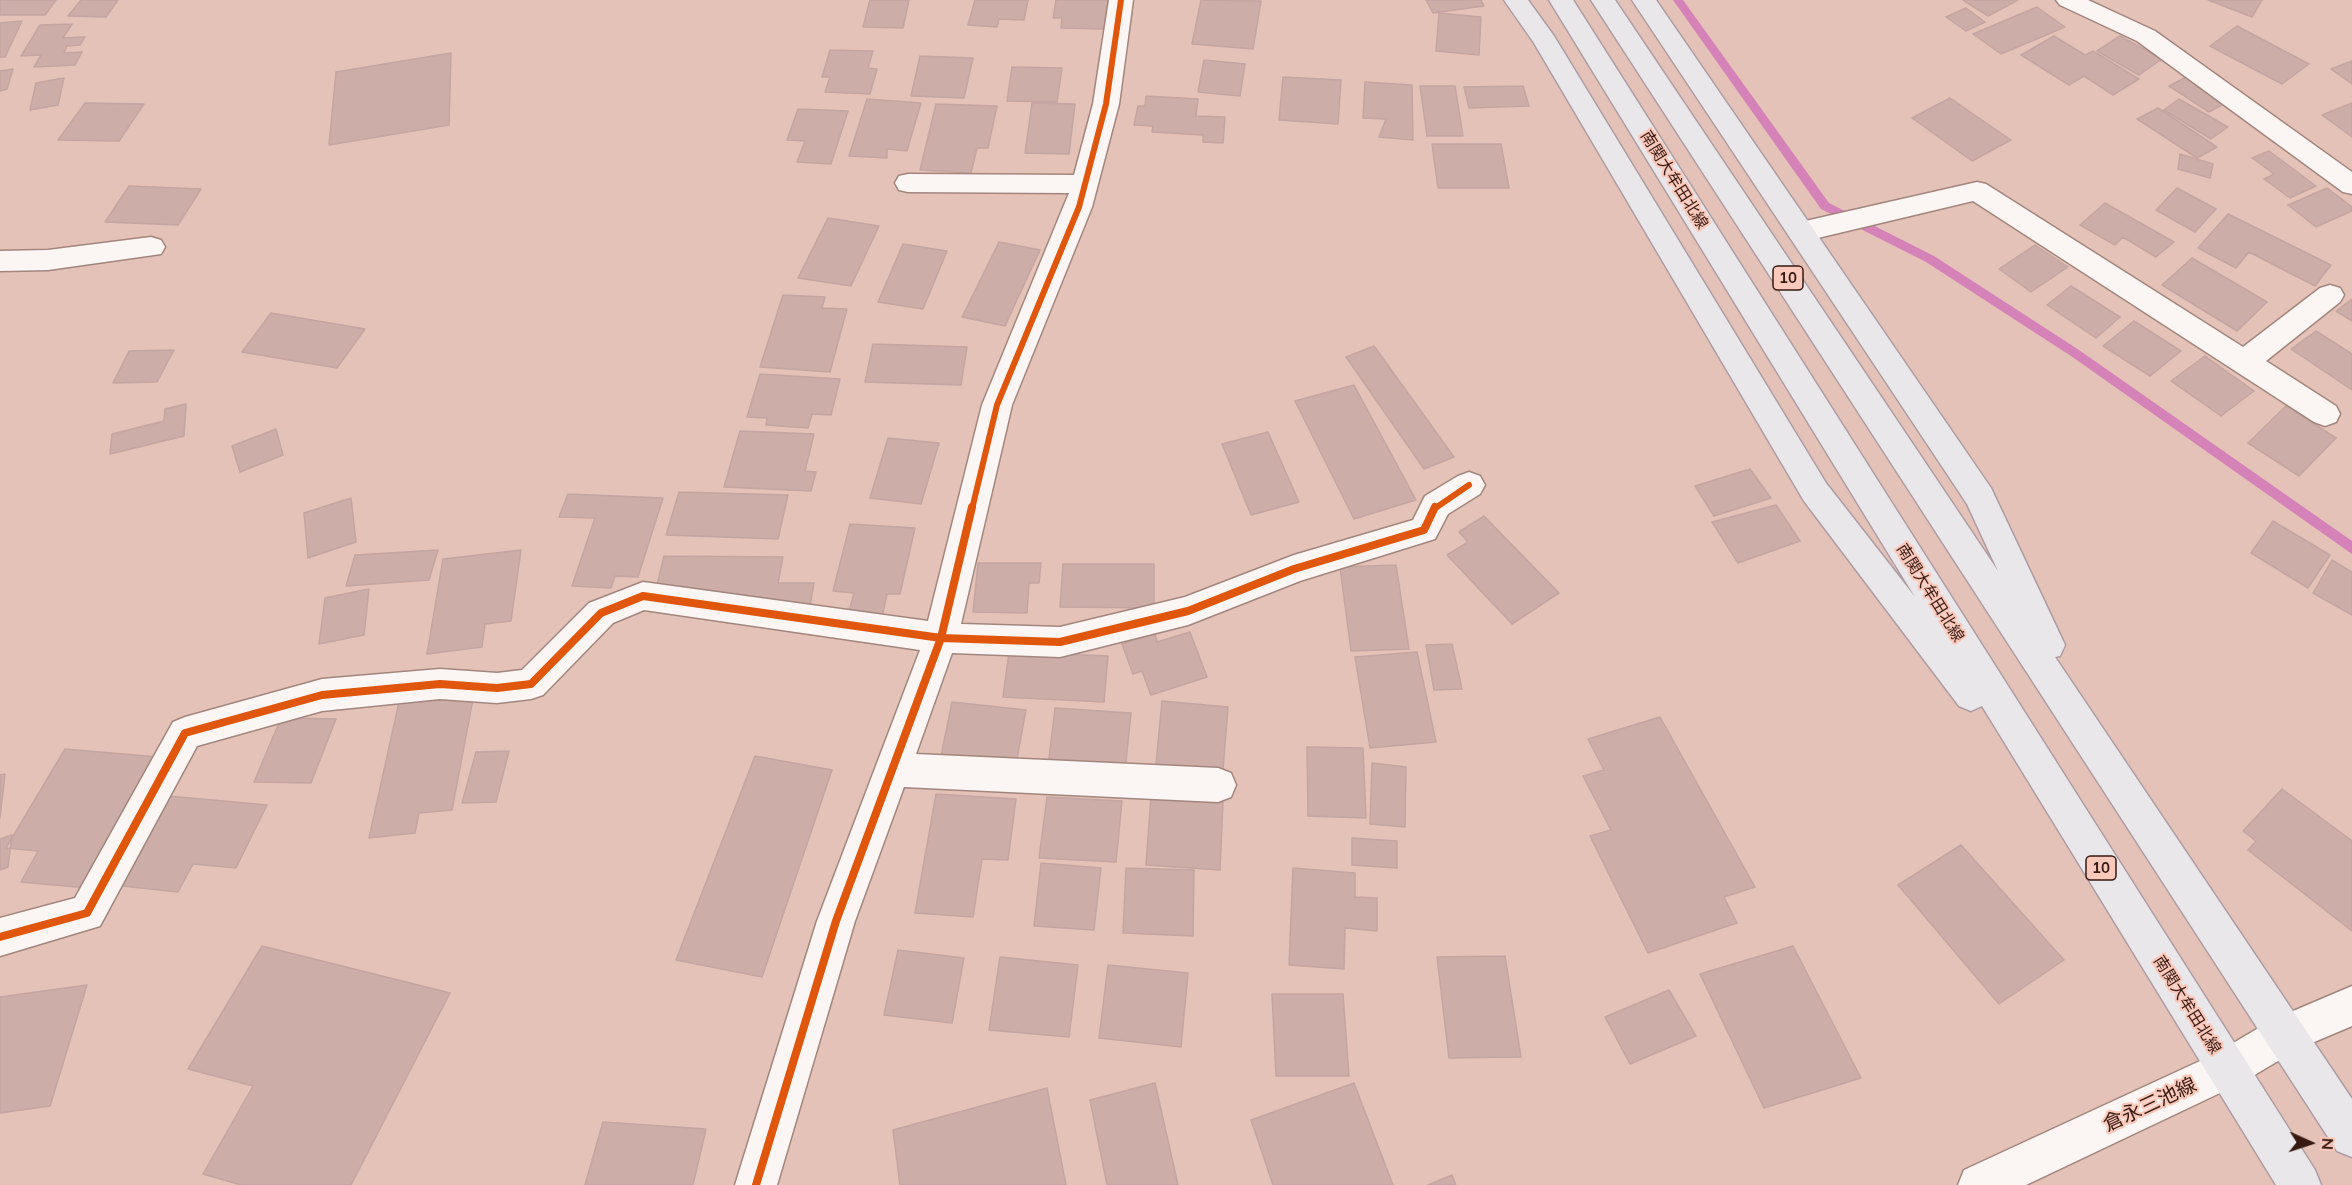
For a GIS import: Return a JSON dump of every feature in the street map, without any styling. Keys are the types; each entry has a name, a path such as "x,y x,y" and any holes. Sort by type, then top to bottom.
{"main road":[{"path":"1516,0 1545,41 1815,492 2089,849"},
{"name":"南関大牟田北線","path":"1561,0 2300,1185"},
{"name":"10","path":"1603,0 2352,1136"},
{"path":"1644,0 1980,497 2095,745"}],"street":[{"path":"756,1185 836,921 941,638 997,405 1079,207 1106,104 1121,0"},
{"path":"2067,0 2146,36 2352,185"},
{"path":"908,183 1085,184"},
{"path":"1801,232 1977,191 2325,414"},
{"path":"0,261 48,260 151,247"},
{"path":"2245,362 2330,295"},
{"path":"0,937 87,913 185,733 322,695 440,684 497,688 531,684 602,613 643,596 941,638 1060,642 1188,611 1294,570 1424,530 1436,505 1469,485"},
{"path":"892,770 1218,785"},
{"name":"倉永三池線","path":"1979,1185 2227,1069 2286,1034 2352,1006"}],"building":[{"path":"0,0 56,0 45,15 0,15"},
{"path":"81,0 118,0 106,17 68,16"},
{"path":"870,0 909,0 903,28 863,27"},
{"path":"975,0 1028,0 1024,20 999,19 997,27 968,25"},
{"path":"1056,0 1108,0 1105,29 1061,28 1062,18 1053,18"},
{"path":"1201,0 1261,1 1253,49 1192,44"},
{"path":"1426,0 1481,0 1484,6 1433,13"},
{"path":"1963,0 2018,0 1988,16"},
{"path":"2208,0 2262,0 2252,17"},
{"path":"2037,7 2065,27 2001,54 1973,34"},
{"path":"1966,8 1985,22 1966,31 1946,17"},
{"path":"1439,13 1481,17 1479,55 1436,51"},
{"path":"22,21 5,57 0,57 0,23"},
{"path":"72,24 63,38 85,37 80,45 67,46 64,53 82,52 75,65 34,67 41,55 21,56 40,25"},
{"path":"2237,26 2309,64 2282,84 2210,46"},
{"path":"2054,36 2085,55 2093,51 2139,79 2113,95 2084,76 2069,85 2021,55"},
{"path":"2120,36 2162,59 2139,75 2097,51"},
{"path":"830,50 873,51 868,68 877,69 870,94 825,92 830,77 822,77"},
{"path":"451,53 449,125 329,145 336,72"},
{"path":"920,56 973,58 964,98 911,96"},
{"path":"1204,60 1245,64 1240,96 1198,92"},
{"path":"2352,61 2352,84 2331,69"},
{"path":"1012,67 1062,68 1057,102 1007,101"},
{"path":"13,69 7,89 0,91 0,71"},
{"path":"2188,76 2229,101 2209,112 2169,86"},
{"path":"1283,77 1341,80 1338,124 1279,120"},
{"path":"64,78 58,105 30,110 36,83"},
{"path":"1365,82 1412,85 1413,140 1379,137 1386,119 1363,118"},
{"path":"1420,86 1455,86 1463,136 1427,136"},
{"path":"1523,86 1529,106 1469,108 1464,87"},
{"path":"1146,96 1198,99 1196,116 1225,117 1223,143 1203,142 1203,135 1152,132 1153,126 1134,125 1138,106 1145,106"},
{"path":"1950,98 2011,140 1972,161 1912,118"},
{"path":"867,99 921,103 907,151 887,149 887,158 849,156"},
{"path":"2179,99 2228,127 2211,139 2164,110"},
{"path":"85,103 144,104 119,141 58,140"},
{"path":"1032,103 1075,104 1069,154 1025,153"},
{"path":"2352,103 2352,137 2322,115"},
{"path":"936,104 997,106 988,148 977,148 971,173 920,170"},
{"path":"2158,108 2217,147 2197,158 2137,119"},
{"path":"798,109 848,111 831,164 797,162 805,141 787,140"},
{"path":"1432,144 1501,144 1509,188 1438,188"},
{"path":"2269,151 2316,186 2290,198 2264,179 2274,174 2252,158"},
{"path":"2180,154 2213,164 2210,178 2178,169"},
{"path":"129,186 201,189 178,225 105,222"},
{"path":"2177,188 2216,209 2195,232 2156,210"},
{"path":"2327,188 2352,207 2352,211 2316,227 2288,205"},
{"path":"2105,203 2174,242 2156,257 2123,237 2115,245 2080,225"},
{"path":"2228,214 2331,265 2315,286 2249,252 2236,268 2198,248"},
{"path":"828,218 879,226 851,286 798,278"},
{"path":"999,242 1040,250 1005,326 962,317"},
{"path":"903,244 947,251 923,309 878,302"},
{"path":"2035,245 2068,267 2031,292 1999,269"},
{"path":"2192,258 2267,302 2237,331 2162,285"},
{"path":"2071,286 2120,317 2096,338 2047,305"},
{"path":"783,295 825,297 822,308 847,309 830,372 760,367"},
{"path":"2352,299 2352,321 2336,311"},
{"path":"271,313 365,329 337,368 242,352"},
{"path":"2134,321 2181,351 2150,376 2103,346"},
{"path":"2316,331 2352,354 2352,390 2291,349"},
{"path":"873,344 967,347 961,385 865,382"},
{"path":"1374,346 1454,457 1424,469 1346,357"},
{"path":"174,350 157,382 113,383 129,351"},
{"path":"2205,356 2254,391 2221,416 2171,381"},
{"path":"760,374 840,379 831,415 812,414 808,428 766,425 767,418 747,417"},
{"path":"1354,385 1416,500 1354,519 1295,401"},
{"path":"186,404 184,436 110,454 112,434 164,421 165,409"},
{"path":"2286,406 2336,438 2299,476 2248,443"},
{"path":"276,429 283,455 240,472 232,446"},
{"path":"740,431 814,434 805,471 816,472 811,491 724,487"},
{"path":"1268,432 1299,502 1251,515 1222,444"},
{"path":"888,438 939,443 921,504 870,498"},
{"path":"1750,469 1771,498 1714,516 1695,486"},
{"path":"679,492 788,495 778,539 666,535"},
{"path":"568,494 663,498 638,577 615,576 611,588 572,586 595,518 559,517"},
{"path":"351,498 356,542 308,558 304,513"},
{"path":"1776,505 1800,541 1738,563 1712,522"},
{"path":"1484,516 1559,593 1512,624 1447,555 1468,542 1459,532"},
{"path":"2273,521 2330,555 2308,588 2251,553"},
{"path":"850,524 915,528 900,594 887,594 882,617 848,615 854,593 833,591"},
{"path":"438,550 429,580 346,586 355,555"},
{"path":"521,550 511,621 485,624 482,647 427,654 443,559"},
{"path":"664,556 783,557 778,583 814,583 810,606 652,605"},
{"path":"2332,560 2352,572 2352,615 2313,593"},
{"path":"978,563 1041,563 1039,583 1029,583 1027,613 973,612"},
{"path":"1063,564 1154,564 1154,608 1060,607"},
{"path":"1396,565 1409,649 1351,651 1340,567"},
{"path":"369,589 364,635 319,644 325,598"},
{"path":"1190,632 1207,677 1151,695 1142,671 1133,674 1122,644 1155,634 1157,642"},
{"path":"1452,644 1462,689 1434,690 1426,645"},
{"path":"1009,652 1108,656 1104,702 1003,697"},
{"path":"1417,652 1436,742 1370,748 1355,657"},
{"path":"474,694 452,810 419,813 415,833 369,838 399,702"},
{"path":"1162,701 1228,707 1223,770 1156,764"},
{"path":"952,702 1026,710 1016,764 941,756"},
{"path":"1055,708 1131,713 1125,771 1048,767"},
{"path":"1660,717 1755,887 1724,897 1737,923 1648,953 1590,836 1611,830 1583,776 1604,770 1588,739"},
{"path":"281,718 336,719 311,783 254,782"},
{"path":"1307,747 1363,748 1366,818 1308,816"},
{"path":"65,749 158,757 87,888 21,882 38,851 6,848"},
{"path":"509,751 496,802 462,803 476,752"},
{"path":"755,756 832,770 762,977 676,960"},
{"path":"1372,763 1406,767 1405,827 1370,824"},
{"path":"5,774 0,818 0,775"},
{"path":"2282,789 2352,841 2352,931 2248,850 2256,841 2243,831"},
{"path":"936,794 1016,799 1008,860 982,859 973,917 915,913"},
{"path":"169,796 267,805 236,868 193,864 178,892 122,886"},
{"path":"1151,796 1223,801 1220,870 1146,865"},
{"path":"1047,797 1122,801 1116,862 1039,858"},
{"path":"12,835 8,867 0,870 0,839"},
{"path":"1352,838 1397,841 1397,868 1352,865"},
{"path":"1961,845 2064,960 1999,1004 1898,885"},
{"path":"1041,863 1101,868 1094,930 1034,926"},
{"path":"1126,868 1194,870 1193,936 1123,933"},
{"path":"1293,868 1355,873 1355,897 1377,898 1377,931 1345,928 1344,969 1289,965"},
{"path":"262,946 450,993 351,1185 241,1185 203,1174 253,1086 188,1069"},
{"path":"1793,946 1861,1078 1764,1108 1700,974"},
{"path":"898,950 964,958 952,1023 884,1015"},
{"path":"1505,956 1521,1057 1449,1058 1437,957"},
{"path":"1000,957 1078,965 1069,1037 989,1030"},
{"path":"1108,965 1188,973 1181,1047 1099,1038"},
{"path":"87,985 50,1106 0,1113 0,997"},
{"path":"1669,990 1696,1036 1630,1064 1605,1017"},
{"path":"1272,994 1343,994 1349,1076 1276,1076"},
{"path":"1155,1083 1178,1185 1107,1185 1090,1100"},
{"path":"1354,1083 1393,1185 1273,1185 1251,1120"},
{"path":"1047,1088 1066,1185 900,1185 893,1130"},
{"path":"603,1122 706,1129 693,1185 585,1185"},
{"path":"1452,1175 1456,1185 1428,1185"}],"waterway":[{"path":"1678,0 1825,206 1930,259 2075,353 2352,548"}],"cycle path":[{"path":"756,1185 836,921 941,638 997,405 1079,207 1106,104 1121,0"},
{"path":"0,937 87,913 185,733 322,695 440,684 497,688 531,684 601,613 643,596 941,638 1060,642 1188,611 1294,569 1424,530 1436,505 1469,485"}]}
